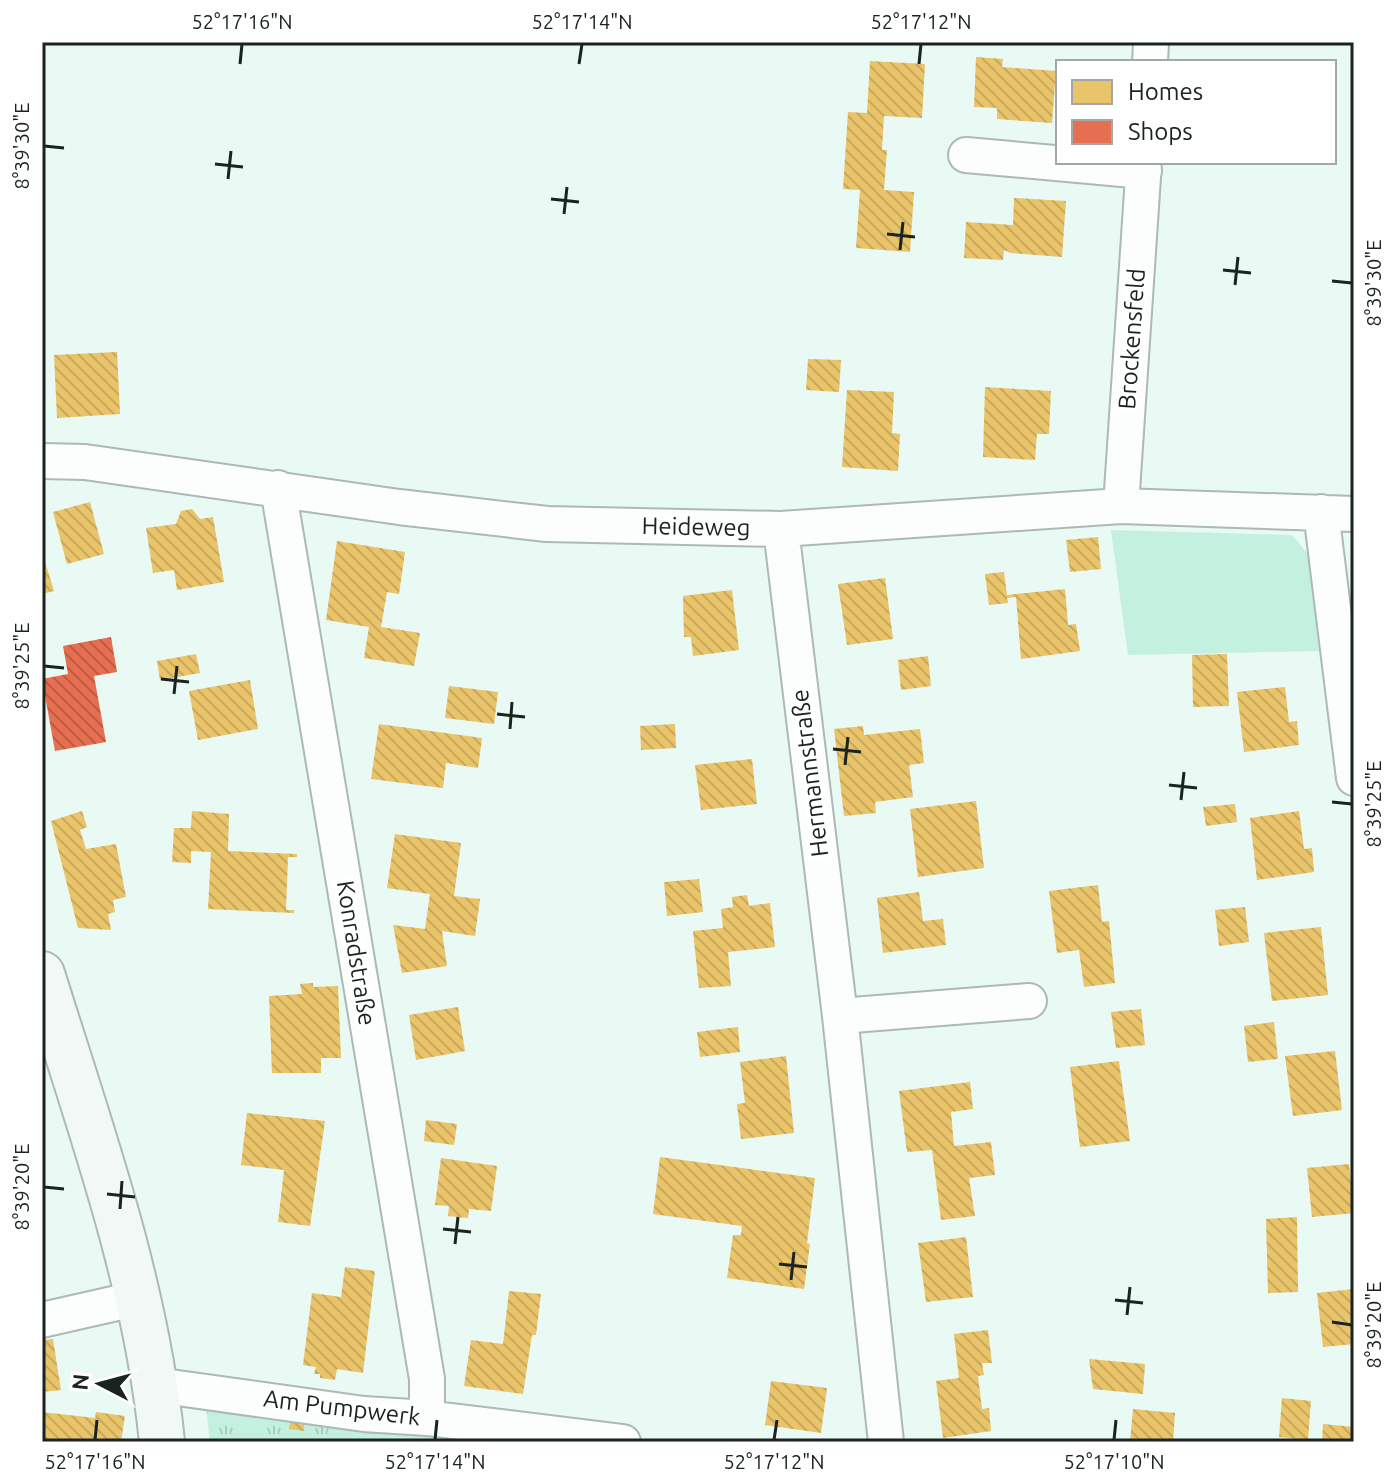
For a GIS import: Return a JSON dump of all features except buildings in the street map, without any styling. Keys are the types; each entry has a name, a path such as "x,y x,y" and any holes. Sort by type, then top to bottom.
{"main road":[{"path":"42,974 100,1159 139,1298 156,1385 162,1442"}],"street":[{"name":"Brockensfeld","path":"966,155 1056,161"},
{"name":"Brockensfeld","path":"1100,164 1144,167 1121,506"},
{"name":"Heideweg","path":"42,461 85,462 399,507 547,524 781,529 1121,506 1338,513"},
{"name":"Konradstraße","path":"278,488 427,1379 427,1418"},
{"path":"1338,513 1354,778"},
{"name":"Hermannstraße","path":"781,529 840,1016 886,1442"},
{"path":"840,1016 1029,1001"},
{"path":"42,1320 139,1298"},
{"name":"Am Pumpwerk","path":"156,1385 364,1414 427,1418 623,1442"}],"green space":[{"path":"1111,530 1292,535 1308,554 1319,651 1128,655"},
{"path":"206,1406 531,1442 210,1442"}]}
